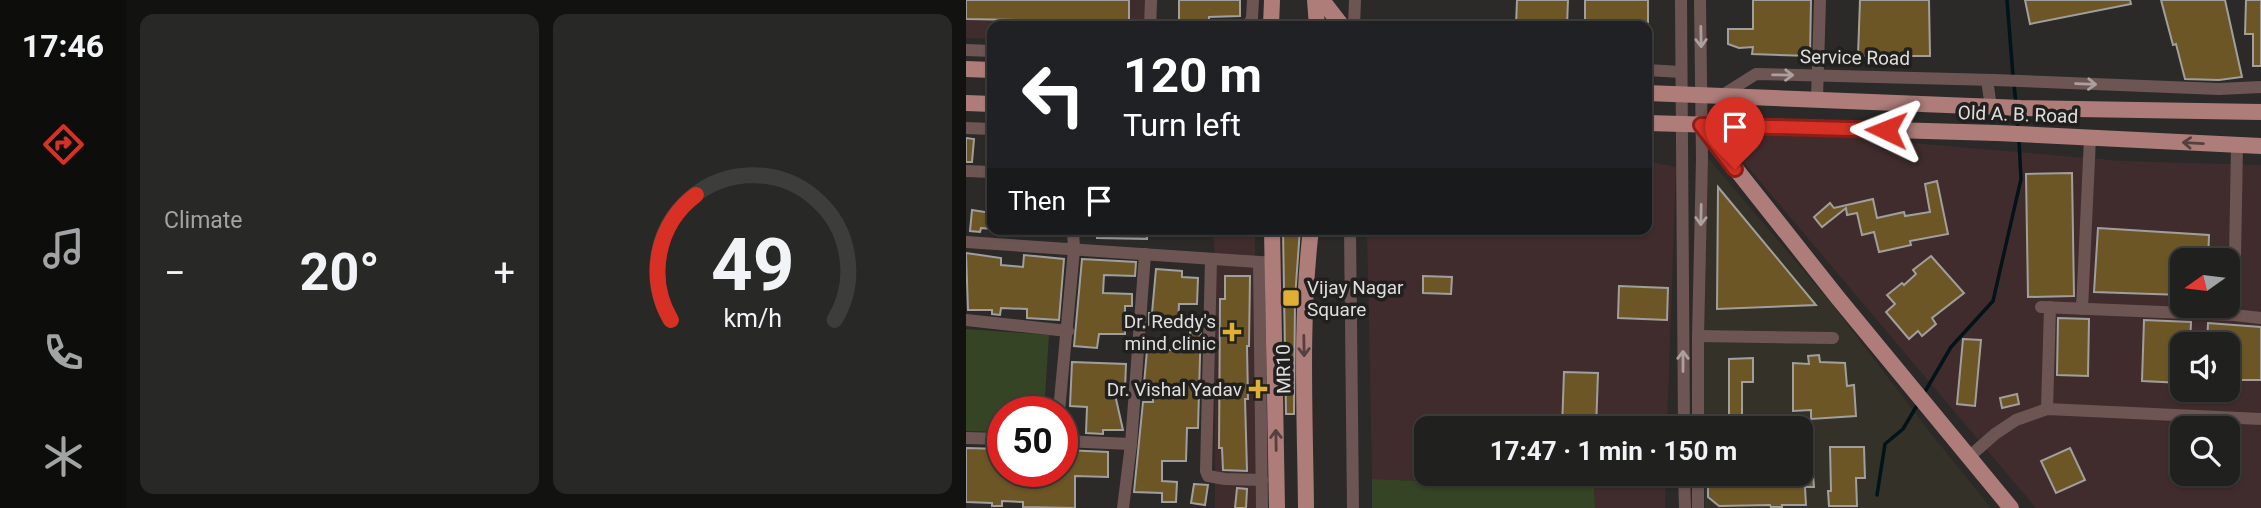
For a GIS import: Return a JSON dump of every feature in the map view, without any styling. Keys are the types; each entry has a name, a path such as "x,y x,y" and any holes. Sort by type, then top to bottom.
{"main road":[{"path":"1271,21 1272,0"},
{"path":"1315,0 1317,21"},
{"path":"1322,0 1338,21"},
{"path":"966,69 987,70"},
{"name":"Old A. B. Road","path":"1652,93 2021,108 2261,112"},
{"path":"966,103 987,104"},
{"name":"Old A. B. Road","path":"1652,123 1997,133 2261,146"},
{"path":"1701,125 2011,508"},
{"name":"MR10","path":"1271,235 1266,263 1277,508"},
{"name":"MR10","path":"1306,508 1304,321 1310,235"}],"street":[{"path":"1150,21 1151,0"},
{"path":"1250,21 1253,0"},
{"path":"1354,21 1355,0"},
{"path":"1681,0 1684,416"},
{"path":"1698,416 1702,159 1700,0"},
{"path":"1817,98 1820,0"},
{"path":"966,50 987,51"},
{"path":"1652,70 1681,72"},
{"name":"Service Road","path":"1721,96 1756,74 2219,89 2261,87"},
{"path":"1991,80 1994,107"},
{"path":"966,128 987,129"},
{"path":"2082,309 2090,138"},
{"path":"2235,248 2237,145"},
{"path":"966,171 987,172"},
{"path":"1061,396 1068,331 1073,235"},
{"path":"1350,235 1353,508"},
{"path":"966,242 1266,263 1262,508"},
{"path":"1122,508 1130,444 1145,254"},
{"path":"1211,258 1206,471 1208,476 1225,479 1262,480"},
{"path":"2047,409 2045,307 2170,312"},
{"path":"2240,316 2261,318"},
{"path":"966,320 1068,331"},
{"path":"1698,337 1833,338"},
{"path":"1970,456 2016,420 2047,409 2261,419"},
{"path":"966,438 987,439"},
{"path":"1078,442 1130,444"},
{"path":"1684,486 1685,508"},
{"path":"1698,486 1698,508"}],"shaded area":[{"path":"966,0 1158,0 1157,21 987,21 987,39 966,38"},
{"path":"1713,126 2122,161 2261,165 2261,508 2036,508"},
{"path":"1708,158 1831,303 1991,508 1705,508 1705,486 1813,486 1813,416 1704,416 1703,288"},
{"path":"1652,162 1676,167 1667,416 1414,416 1414,481 1372,479 1367,235 1652,235"},
{"path":"1214,235 1255,235 1256,508 1215,508"},
{"path":"1545,486 1666,486 1665,508 1595,508 1594,488"}],"green space":[{"path":"966,329 1049,335 1045,396 987,396 987,432 966,431"},
{"path":"1372,479 1414,481 1414,486 1594,488 1595,508 1372,508"}],"building":[{"path":"966,0 1129,0 1129,21 966,19"},
{"path":"1179,0 1240,0 1240,16 1209,17 1209,21 1179,21"},
{"path":"1517,0 1568,0 1567,21 1516,21"},
{"path":"1585,0 1648,0 1648,21 1585,21"},
{"path":"1753,0 1811,0 1810,56 1752,54 1753,47 1739,48 1728,44 1728,29 1753,29"},
{"path":"1860,0 1929,0 1930,56 1858,56"},
{"path":"2025,0 2130,0 2131,4 2030,24"},
{"path":"2161,0 2225,0 2242,77 2219,80 2185,79"},
{"path":"2246,0 2261,0 2261,66 2253,66 2253,34 2245,34"},
{"path":"966,138 974,139 972,162 966,162"},
{"path":"2072,173 2074,296 2028,297 2026,174"},
{"path":"1937,181 1948,234 1910,241 1911,245 1879,252 1874,232 1862,235 1857,213 1847,215 1846,208 1822,227 1814,217 1830,203 1834,208 1873,199 1877,218 1904,212 1905,216 1930,212 1925,184"},
{"path":"1718,187 1816,305 1717,309"},
{"path":"972,210 987,212 987,229 981,228 980,232 970,231"},
{"path":"2098,228 2209,235 2208,248 2170,248 2170,295 2094,292"},
{"path":"1097,235 1147,235 1147,239 1097,238"},
{"path":"1283,235 1300,235 1295,298 1294,414 1286,414"},
{"path":"966,253 1001,258 1001,265 1023,267 1024,255 1064,259 1059,320 1027,318 1027,309 1001,308 1000,315 992,314 992,310 968,310"},
{"path":"1931,256 1964,293 1932,318 1936,324 1922,336 1918,331 1909,339 1886,312 1895,304 1887,295 1902,283 1904,285 1916,274 1913,270"},
{"path":"1082,259 1136,262 1135,276 1104,275 1103,293 1132,294 1132,306 1125,306 1125,334 1099,334 1097,348 1074,346"},
{"path":"1156,269 1182,271 1182,277 1198,278 1197,304 1179,304 1178,326 1149,325"},
{"path":"1225,276 1250,276 1248,399 1245,399 1247,471 1223,470 1222,448 1219,448 1220,299 1225,299"},
{"path":"1423,276 1452,277 1451,294 1423,293"},
{"path":"1619,286 1668,288 1667,320 1618,318"},
{"path":"2058,318 2089,319 2088,376 2057,375"},
{"path":"2144,320 2191,322 2191,332 2170,332 2170,382 2142,381"},
{"path":"1190,321 1201,322 1198,428 1187,428 1186,461 1162,461 1162,481 1177,482 1176,502 1162,502 1162,493 1134,492 1143,402 1153,402 1153,385 1144,384 1147,350 1190,350"},
{"path":"2208,323 2261,327 2261,380 2240,380 2240,332 2208,332"},
{"path":"1963,339 1981,340 1975,406 1957,404"},
{"path":"1819,355 1820,362 1845,363 1847,386 1854,385 1856,416 1813,419 1811,410 1793,411 1793,363 1809,364 1808,356"},
{"path":"1753,358 1753,382 1742,382 1742,415 1729,415 1729,359"},
{"path":"1072,362 1126,364 1125,390 1114,390 1123,430 1103,430 1103,434 1086,433 1087,407 1078,406 1078,396 1070,396"},
{"path":"1564,372 1598,373 1596,416 1562,416"},
{"path":"2017,394 2019,404 2002,408 2000,398"},
{"path":"1830,447 1864,447 1865,478 1856,478 1857,506 1829,506"},
{"path":"966,448 987,449 987,487 1075,487 1075,508 1023,507 1023,502 1002,501 1002,506 992,506 992,503 966,502"},
{"path":"2070,448 2085,480 2056,493 2041,461"},
{"path":"1078,451 1108,452 1108,477 1078,476"},
{"path":"1813,474 1814,487 1805,487 1806,505 1719,506 1708,497 1708,486 1813,486"},
{"path":"1194,484 1208,485 1205,505 1191,503"},
{"path":"1237,488 1247,489 1246,508 1235,508"}],"waterway":[{"path":"2007,0 2013,76"},
{"path":"2014,84 2016,104"},
{"path":"2016,112 2018,129"},
{"path":"1923,395 1951,347 1993,301 2021,179 2019,140"},
{"path":"1877,495 1885,444 1903,429 1919,402"}],"place":[{"name":"Vijay Nagar Square","path":"1291,298"},
{"name":"Dr. Reddy's mind clinic","path":"1232,332"},
{"name":"Dr. Vishal Yadav","path":"1258,389"}],"route":[{"path":"1735,169 1701,125 1886,130"}]}
